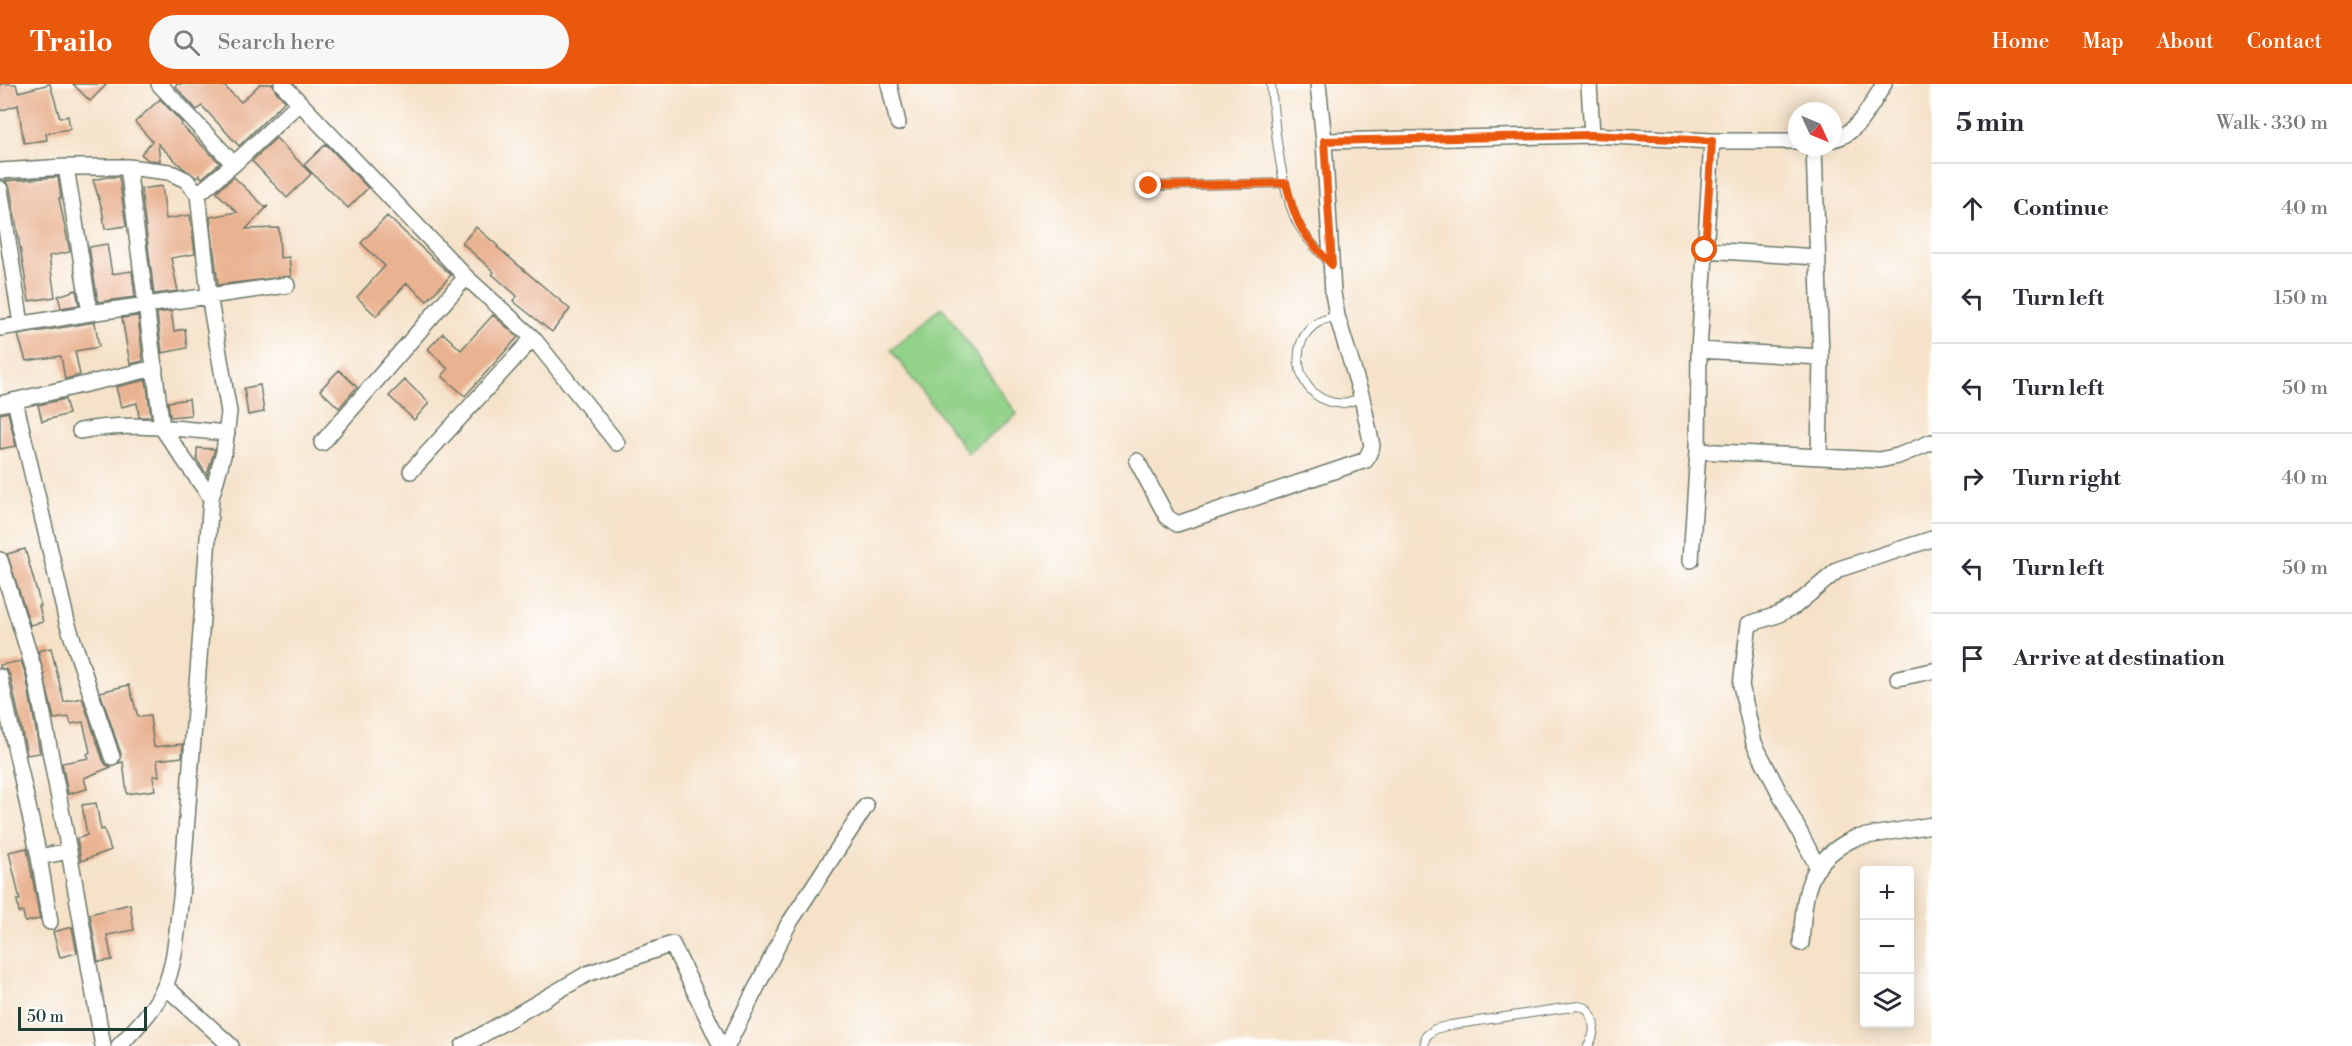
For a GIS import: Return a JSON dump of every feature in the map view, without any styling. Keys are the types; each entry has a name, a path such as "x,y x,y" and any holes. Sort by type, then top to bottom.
{"street":[{"path":"159,84 234,164"},
{"path":"282,84 466,278 533,338 617,443"},
{"path":"890,84 897,123"},
{"path":"1137,461 1167,518 1177,524 1366,460 1372,446 1362,398 1337,316 1318,84"},
{"path":"1590,84 1592,135"},
{"path":"1842,137 1865,115 1884,84"},
{"path":"198,194 234,164 299,103"},
{"path":"1324,141 1592,135 1712,141 1788,141"},
{"path":"1691,560 1698,451 1699,350 1712,141"},
{"path":"1814,156 1821,357 1819,457"},
{"path":"66,167 90,313"},
{"path":"0,171 66,167 128,167 169,172 186,180 198,194 209,296 228,412 226,433 211,498 181,898 171,962 165,986 143,1020 119,1046"},
{"path":"128,167 162,428 211,498"},
{"path":"0,189 21,324"},
{"path":"1705,250 1818,257"},
{"path":"322,443 466,278"},
{"path":"0,328 287,285"},
{"path":"411,471 533,338"},
{"path":"1699,350 1821,357"},
{"path":"112,757 68,622 8,403 155,368"},
{"path":"80,431 101,427 162,428 226,433"},
{"path":"1698,451 1880,460 1898,456 1932,442"},
{"path":"1818,867 1754,743 1741,686 1749,624 1777,615 1795,606 1839,569 1932,542"},
{"path":"0,560 35,673 103,1046"},
{"path":"1898,678 1932,672"},
{"path":"0,677 39,857 50,922"},
{"path":"728,1046 788,925 866,806"},
{"path":"1801,943 1809,881 1818,867 1844,843 1855,838 1932,825"},
{"path":"39,857 69,850"},
{"path":"463,1046 587,974 672,944 721,1046"},
{"path":"165,986 231,1046"}],"lane":[{"path":"1271,84 1274,120 1294,216 1308,240 1332,265"},
{"path":"1149,186 1286,183"},
{"path":"1337,316 1319,322 1305,335 1298,353 1299,373 1309,389 1324,400 1343,403 1362,398"},
{"path":"1424,1046 1426,1036 1435,1029 1578,1006 1586,1008 1592,1015 1595,1028 1588,1046"}],"green space":[{"path":"942,307 1017,414 968,453 891,350"}],"building":[{"path":"0,84 16,84 18,92 50,84 60,118 68,116 70,129 46,133 47,140 24,143 18,105 0,111"},
{"path":"73,84 107,84 90,101"},
{"path":"177,84 222,84 241,102 260,84 273,84 275,90 285,101 239,146 202,106 197,110 175,86"},
{"path":"160,99 182,123 181,125 220,163 202,178 199,175 197,178 182,167 158,144 160,161 148,160 141,154 152,141 135,122"},
{"path":"276,138 311,174 287,198 252,161"},
{"path":"326,144 368,188 348,208 304,165"},
{"path":"58,177 61,198 59,198 70,252 49,256 55,297 29,301 10,188 5,181"},
{"path":"119,177 126,226 105,229 102,209 93,180"},
{"path":"234,177 265,207 268,206 246,229 279,228 280,258 289,257 291,276 218,285 210,217 237,212 216,192"},
{"path":"162,186 166,219 190,215 195,254 171,258 178,291 154,294 141,189"},
{"path":"387,216 451,275 427,301 407,283 376,316 357,297 385,266 361,243"},
{"path":"476,227 570,309 552,332 513,301 517,296 462,243"},
{"path":"107,244 112,274 132,271 135,297 98,302 89,247"},
{"path":"76,290 79,305 61,308 58,296"},
{"path":"171,311 174,331 185,329 187,348 162,353 157,313"},
{"path":"493,315 518,337 465,396 442,376 448,369 428,349 443,333 461,350"},
{"path":"138,316 143,361 130,364 122,318"},
{"path":"95,322 99,347 75,351 80,375 65,379 61,356 26,361 18,335"},
{"path":"339,370 357,387 339,408 320,390"},
{"path":"146,380 151,417 139,417 137,403 121,407 116,387"},
{"path":"405,380 429,403 414,420 389,396"},
{"path":"260,385 264,412 248,415 244,388"},
{"path":"65,399 69,414 42,421 38,405"},
{"path":"189,399 191,415 170,417 168,402"},
{"path":"8,412 16,446 0,449 0,414"},
{"path":"197,448 215,449 207,475 197,460"},
{"path":"25,549 41,606 39,606 43,622 30,625 7,554"},
{"path":"51,648 64,702 82,698 103,760 111,767 84,778 87,789 68,794 62,763 89,758 87,754 90,752 83,722 71,724 69,717 54,719 38,651"},
{"path":"21,661 26,675 40,753 27,755 10,675 7,670 0,668 0,665"},
{"path":"129,685 138,717 150,716 154,747 183,744 182,757 157,760 159,776 153,776 155,790 127,794 123,762 119,763 121,754 100,692"},
{"path":"96,803 101,830 104,829 111,850 81,861 77,839 87,835 82,805"},
{"path":"27,848 40,919 25,922 23,912 19,913 17,900 20,900 9,852"},
{"path":"130,904 134,930 107,935 112,960 98,962 90,914"},
{"path":"72,927 77,953 60,957 53,932"}],"route":[{"path":"1149,186 1286,183 1294,216 1308,240 1332,265 1324,141 1592,135 1712,141 1705,250"}]}
